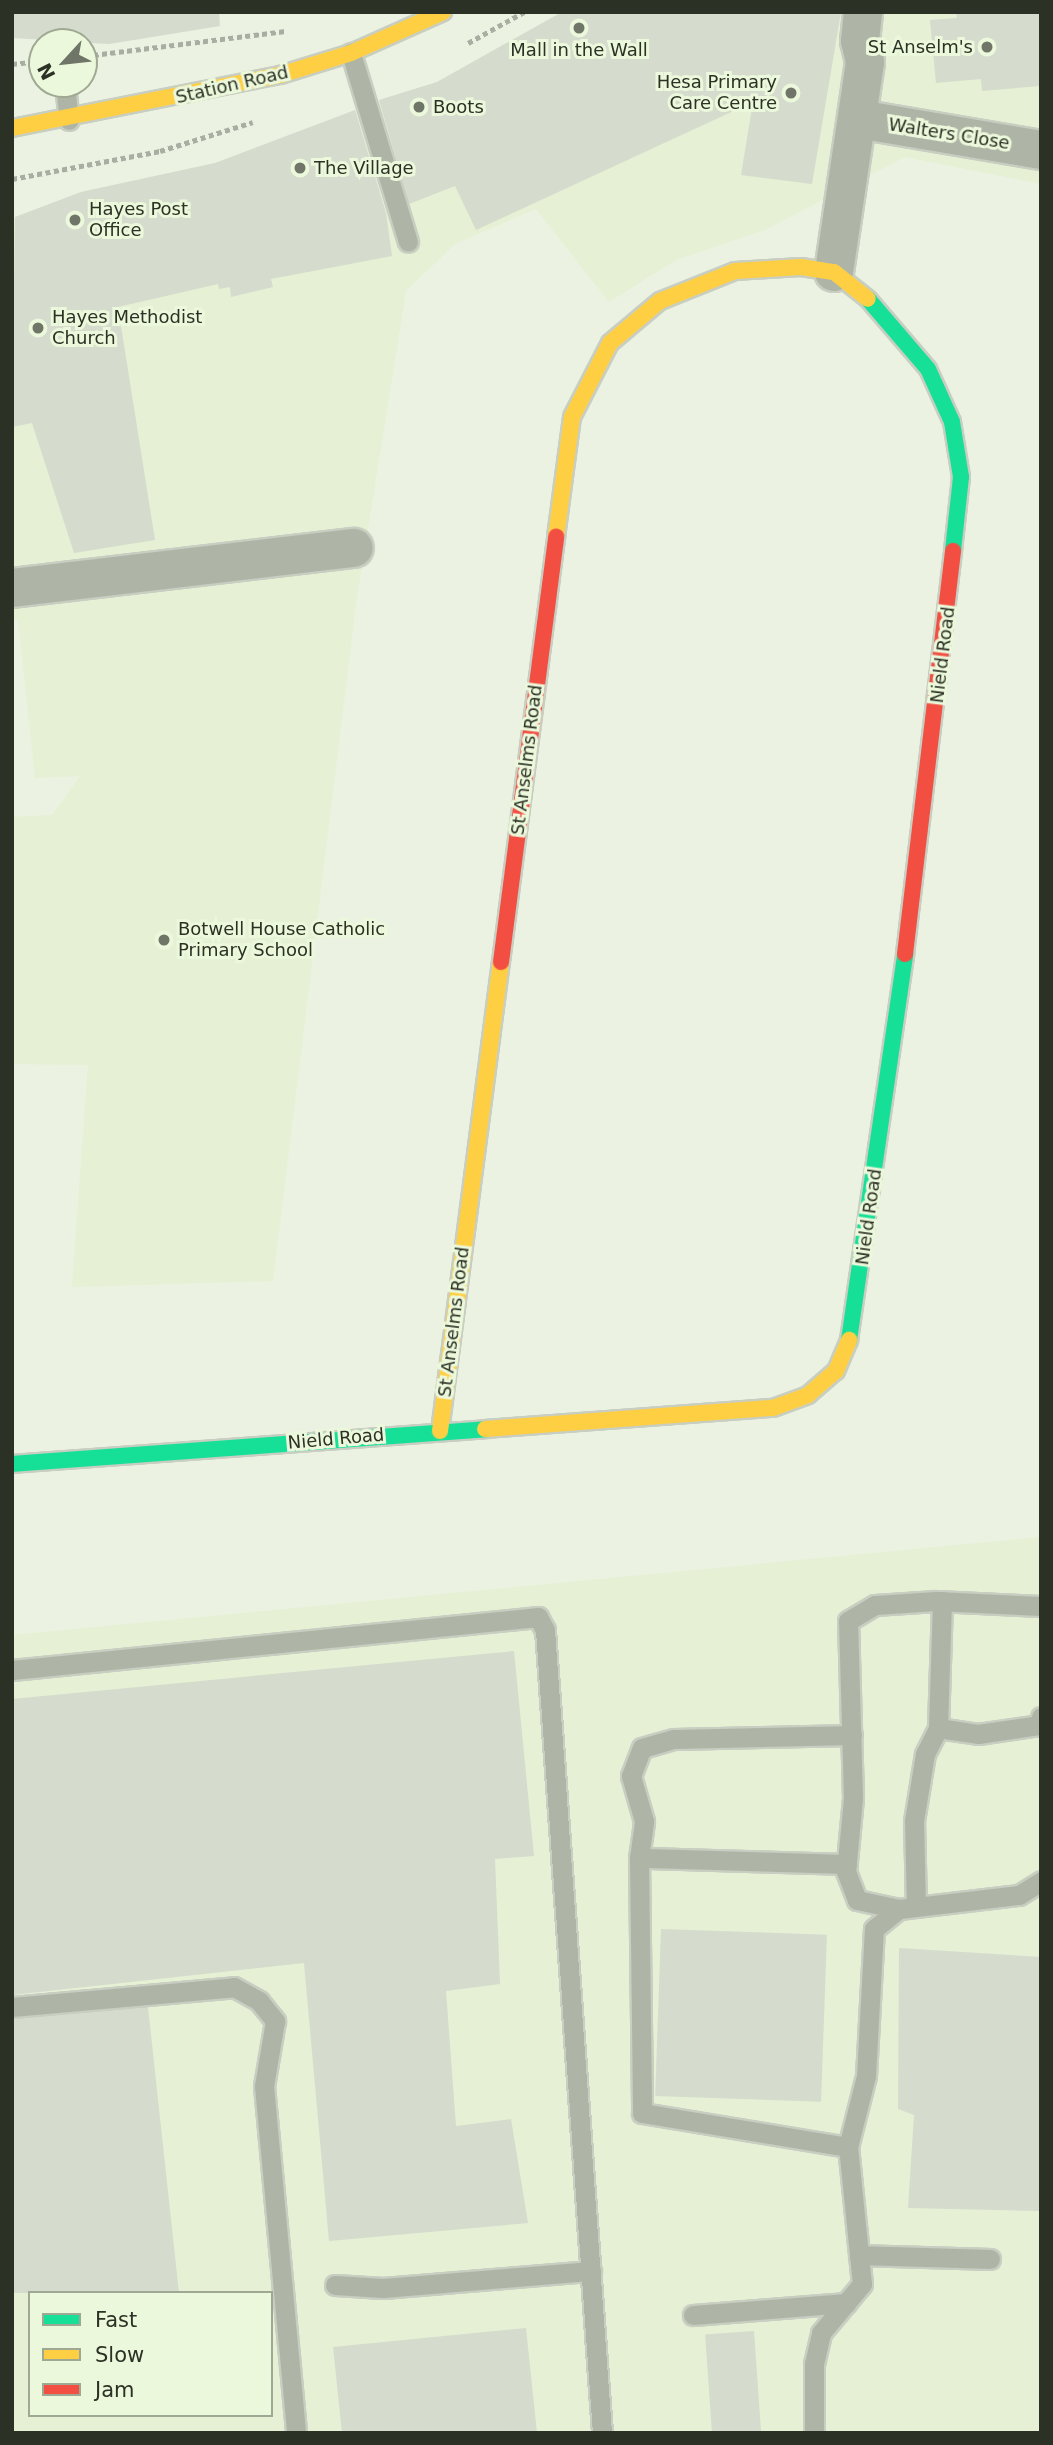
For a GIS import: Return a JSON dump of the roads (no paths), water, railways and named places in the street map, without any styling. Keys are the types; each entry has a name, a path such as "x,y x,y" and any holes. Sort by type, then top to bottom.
{"street":[{"name":"Station Road","path":"12,128 210,93 351,53 443,12"},
{"path":"834,272 865,62 860,41 863,12"},
{"name":"Walters Close","path":"858,119 1041,150"},
{"name":"St Anselms Road","path":"440,1431 572,417 610,343 680,290 758,268 834,272"},
{"name":"Nield Road","path":"12,1464 772,1408 824,1384 851,1341 929,771 961,477 952,422 928,369 877,306 834,272"},
{"path":"12,588 354,548"}],"lane":[{"path":"351,53 408,242"},
{"path":"67,98 69,120"},
{"path":"908,1908 914,1821 925,1754 938,1728 936,1670 942,1601"},
{"path":"1041,1606 942,1601 875,1605 848,1621 852,1735 847,1864 857,1900 908,1908 1019,1895 1041,1881"},
{"path":"12,1670 538,1617 545,1630 602,2433"},
{"path":"938,1728 978,1734 1040,1725 1041,1717"},
{"path":"848,2147 642,2113 639,1858 644,1821 631,1776 642,1748 674,1739 852,1735"},
{"path":"639,1858 847,1864"},
{"path":"814,2433 814,2364 821,2333 862,2284 848,2147 866,2076 874,1929 908,1908"},
{"path":"12,2007 234,1987 260,2001 275,2021 264,2086 296,2433"},
{"path":"859,2255 990,2259"},
{"path":"335,2285 383,2288 590,2271"},
{"path":"693,2315 847,2304"}],"place":[{"name":"Mall in the Wall","path":"579,28"},
{"name":"St Anselm's","path":"987,47"},
{"name":"Hesa Primary Care Centre","path":"791,93"},
{"name":"Boots","path":"419,107"},
{"name":"The Village","path":"300,168"},
{"name":"Hayes Post Office","path":"75,220"},
{"name":"Hayes Methodist Church","path":"38,328"},
{"name":"Botwell House Catholic Primary School","path":"164,940"}]}
